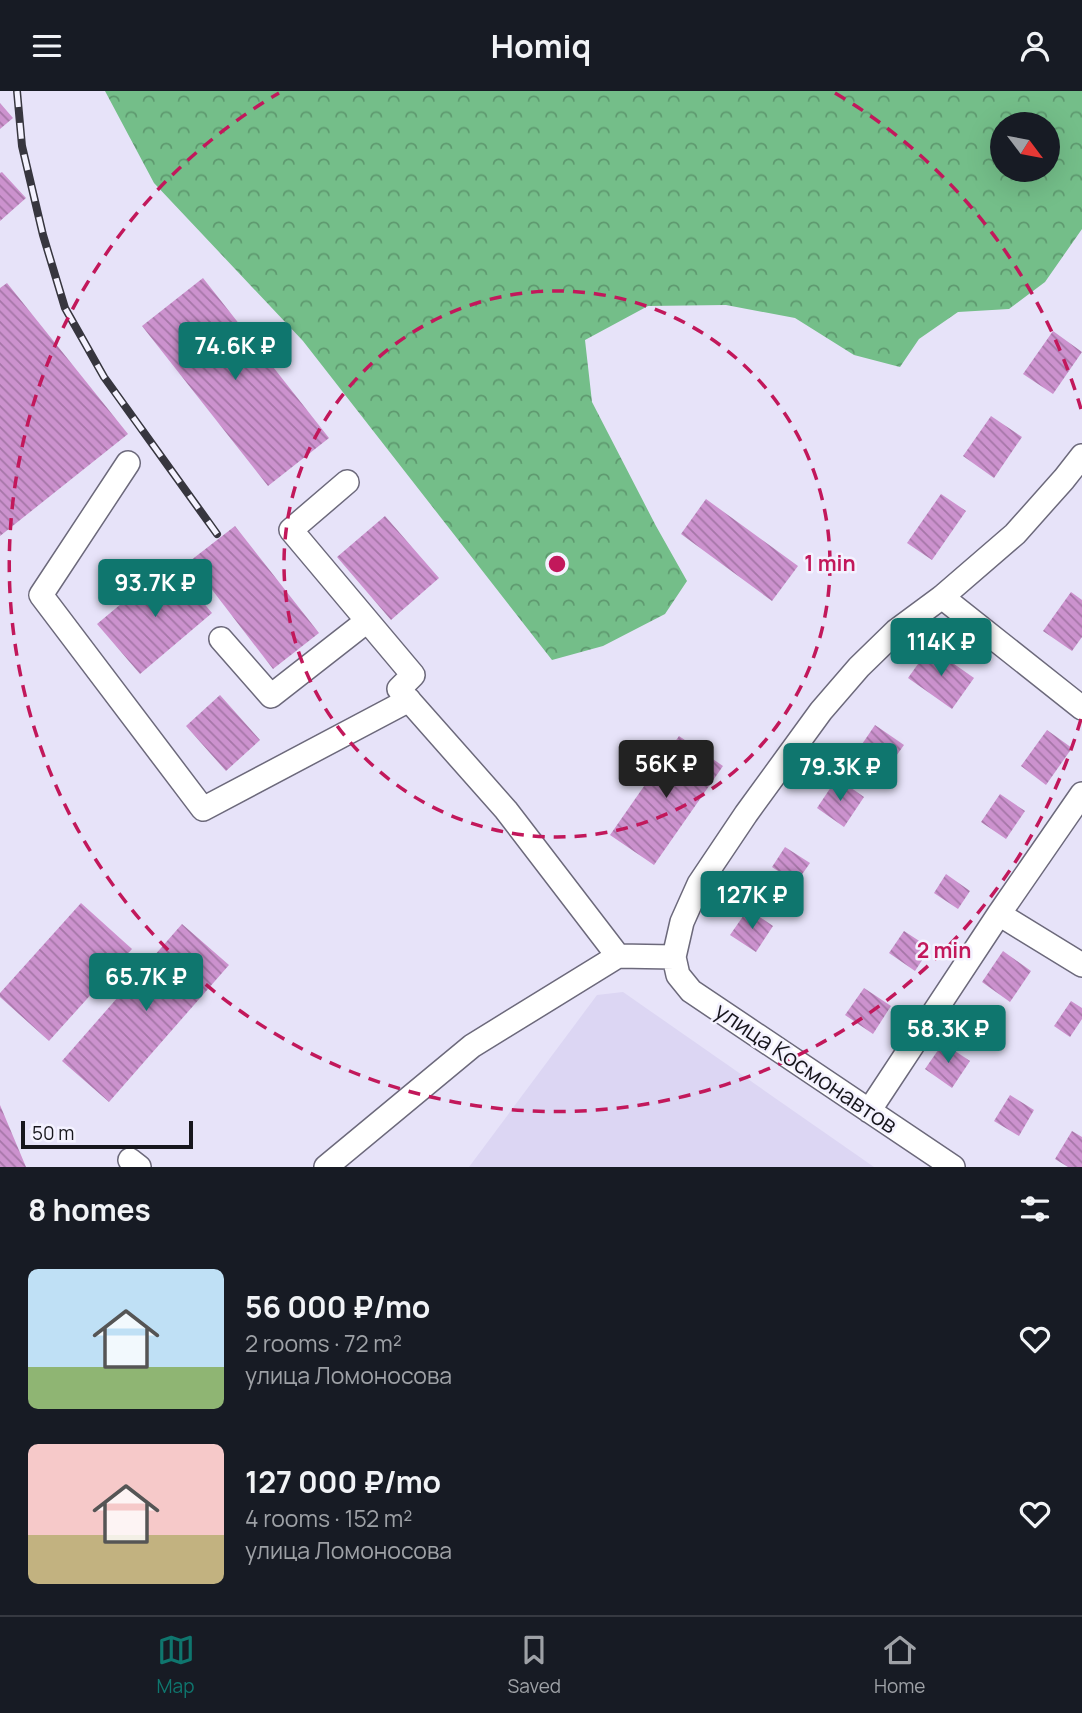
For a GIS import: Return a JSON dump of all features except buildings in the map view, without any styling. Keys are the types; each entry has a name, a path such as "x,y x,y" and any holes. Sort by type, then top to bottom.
{"street":[{"path":"326,1167 472,1047 618,956 674,957 682,922 699,884 821,711 859,667 896,631 942,597 1015,534 1082,456"},
{"path":"128,463 41,595 203,809 404,695 413,675 291,530 347,482"},
{"path":"942,597 1082,708"},
{"path":"221,639 271,695 367,621"},
{"path":"404,695 506,810 618,956"},
{"path":"869,1111 1082,794"},
{"path":"999,914 1082,965"},
{"name":"улица Космонавтов","path":"674,957 678,975 691,991 953,1167"}],"shaded area":[{"path":"623,992 874,1167 469,1167 597,995"}],"green space":[{"path":"105,91 1082,91 1082,229 1045,282 1009,309 958,312 919,339 900,367 854,355 795,318 726,305 648,306 585,340 592,402 687,581 665,614 603,646 552,660 303,341 154,183"}],"railway":[{"path":"17,91 22,146 43,235 65,308 104,377 217,534"}]}
